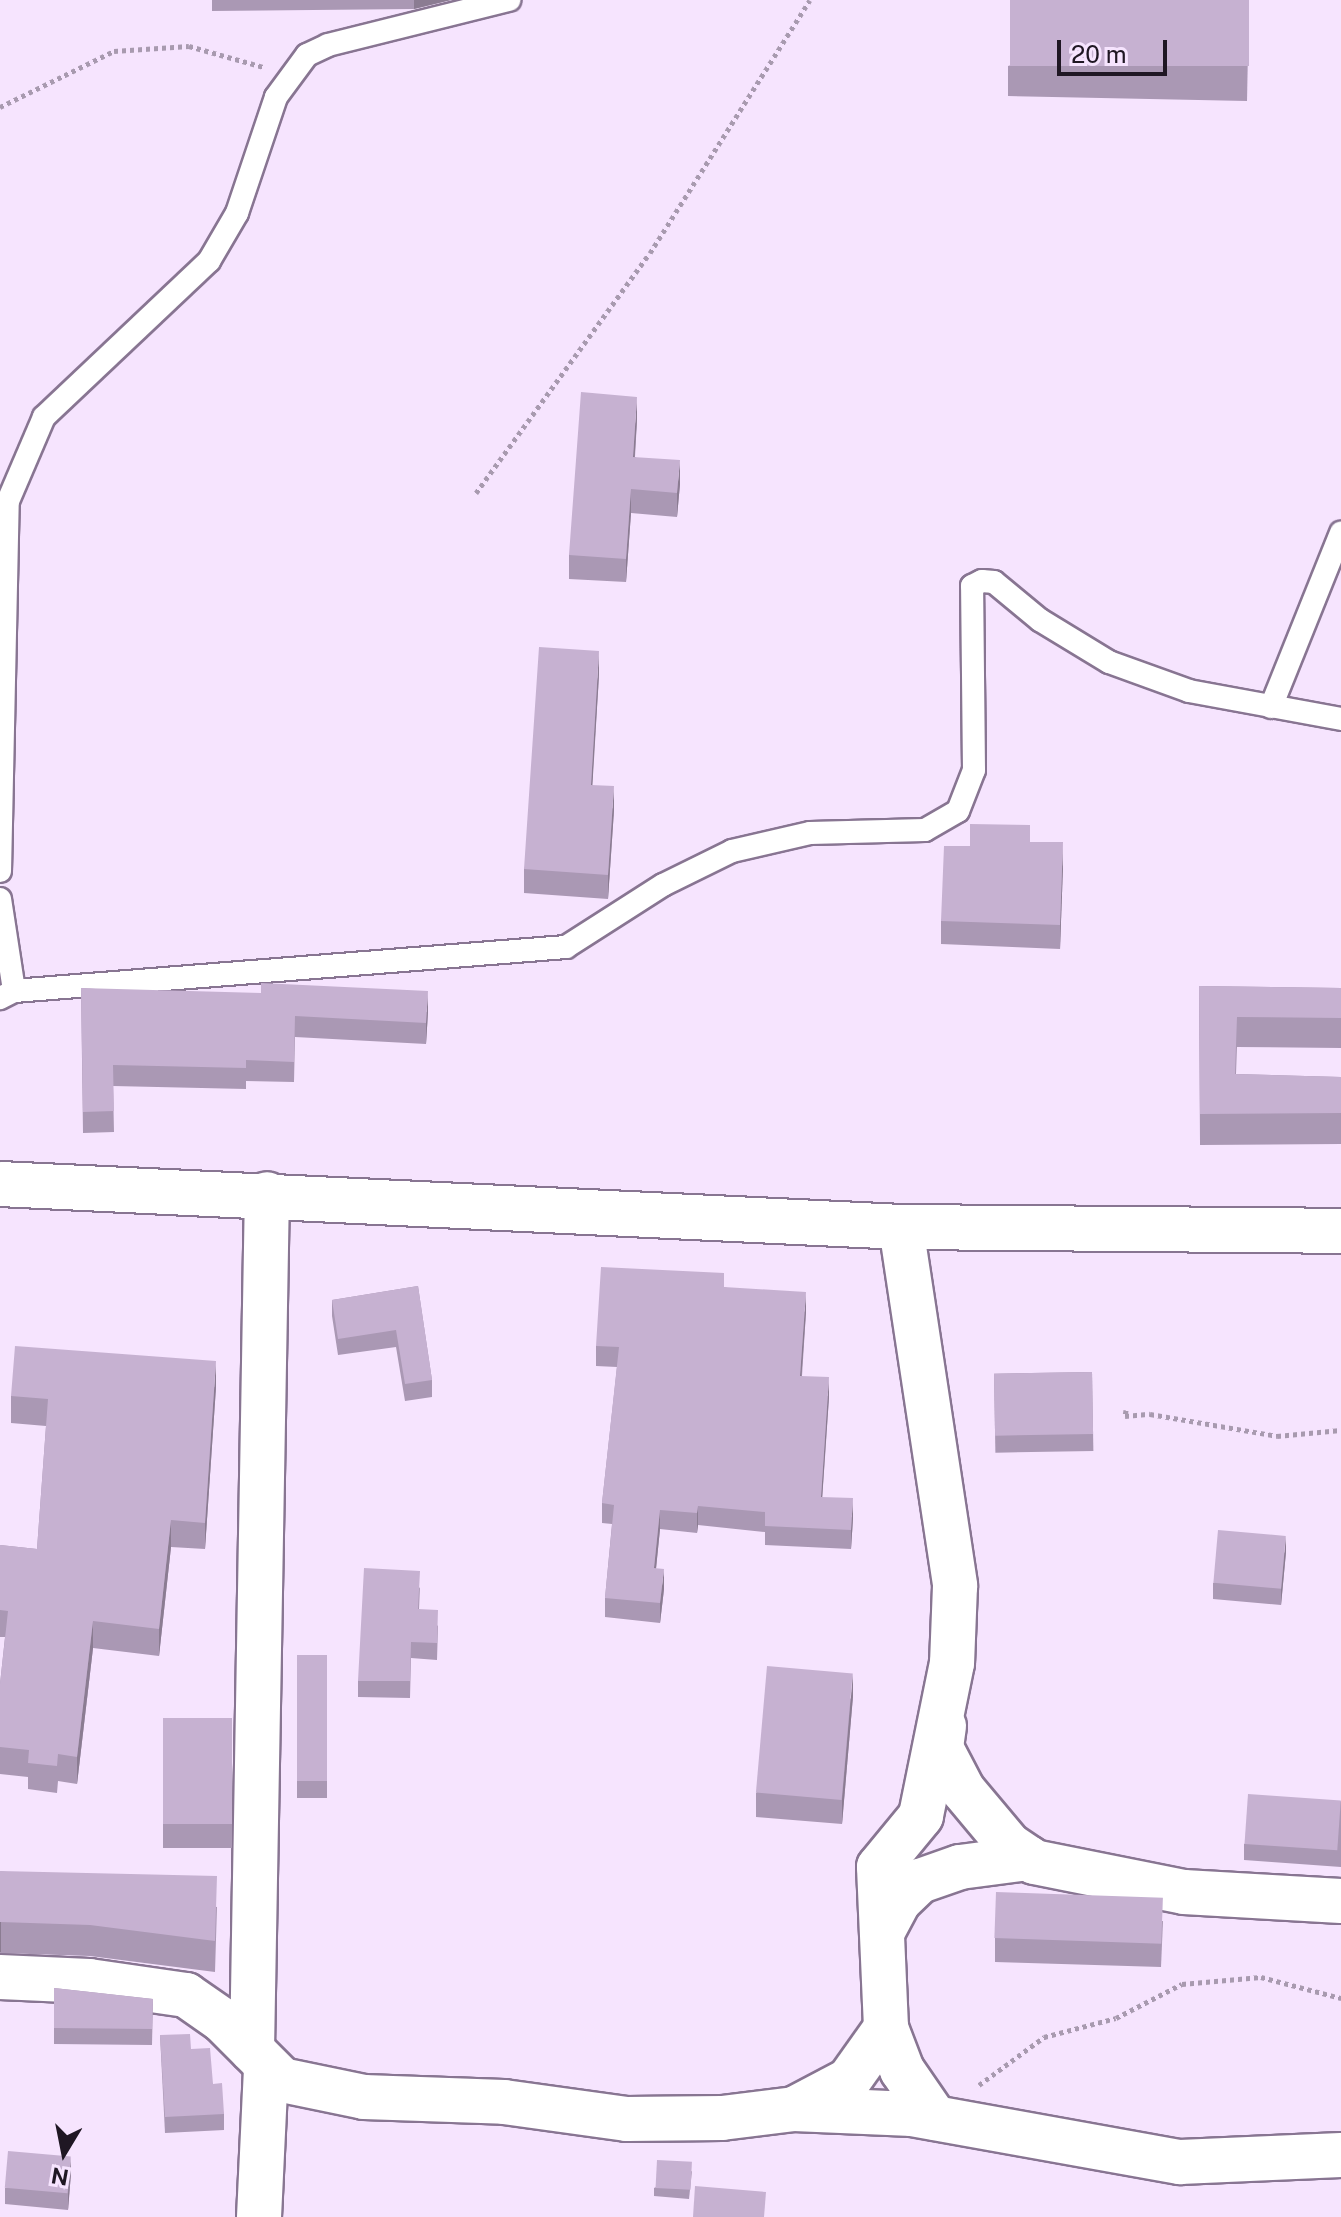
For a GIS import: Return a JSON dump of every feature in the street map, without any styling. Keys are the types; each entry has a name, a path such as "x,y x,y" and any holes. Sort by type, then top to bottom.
{"street":[{"path":"0,1184 267,1194 901,1227 1341,1231"},
{"path":"259,2217 267,1194"},
{"path":"901,1227 955,1586 952,1663 941,1748 971,1800 1009,1845 1028,1858"},
{"path":"935,2118 902,2070 886,2028 879,1867 921,1816 952,1663"},
{"path":"884,1929 899,1901 920,1881 960,1867 1028,1858 1184,1892 1341,1901"},
{"path":"0,1977 89,1981 186,1995 222,2020 259,2058 300,2086 364,2097 504,2102 627,2119 722,2118 794,2109 935,2118 1180,2162 1341,2155"},
{"path":"794,2109 849,2080 886,2028"}],"lane":[{"path":"0,871 8,501 44,417 209,261 237,213 287,75 307,55 328,45 468,6 509,0"},
{"path":"1271,707 1341,533"},
{"path":"0,899 7,994 566,947 663,885 732,851 810,833 925,830 958,811 974,770 972,586 982,581 994,582 1040,620 1109,662 1189,691 1341,719"}],"path":[{"path":"476,493 650,253 810,0"},
{"path":"0,107 114,51 189,46 287,75"},
{"path":"1126,1410 1125,1416 1150,1414 1277,1436 1341,1430"},
{"path":"935,2118 1044,2037 1116,2018 1182,1984 1261,1977 1341,1998"}],"building":[{"path":"1010,0 1249,0 1249,66 1010,66"},
{"path":"581,392 637,397 633,457 680,460 677,493 631,489 626,559 569,555"},
{"path":"539,647 599,651 591,785 614,786 608,875 524,869"},
{"path":"970,824 1030,825 1030,842 1063,842 1060,925 941,921 944,846 970,846"},
{"path":"261,983 428,991 426,1023 295,1016 294,1062 246,1060 246,1068 113,1065 114,1111 83,1112 81,988 261,993"},
{"path":"1199,986 1341,988 1341,1018 1237,1017 1235,1074 1341,1077 1341,1113 1200,1114"},
{"path":"601,1267 724,1273 724,1287 806,1292 800,1376 829,1377 821,1497 853,1498 851,1530 765,1526 765,1512 698,1506 697,1513 660,1510 654,1568 664,1569 660,1603 605,1598 614,1505 602,1503 619,1347 596,1346"},
{"path":"418,1286 432,1380 405,1384 396,1330 338,1339 332,1300"},
{"path":"15,1346 216,1361 205,1523 171,1520 159,1629 93,1621 77,1757 58,1754 57,1766 28,1763 29,1750 0,1747 0,1684 8,1611 0,1610 0,1545 37,1549 48,1399 11,1396"},
{"path":"1092,1372 1093,1434 995,1436 994,1374"},
{"path":"1218,1530 1286,1536 1281,1589 1213,1583"},
{"path":"364,1568 420,1571 418,1609 438,1610 437,1643 411,1642 410,1681 358,1681"},
{"path":"297,1655 327,1655 327,1781 297,1781"},
{"path":"767,1666 853,1673 842,1800 756,1793"},
{"path":"163,1718 232,1718 232,1824 163,1824"},
{"path":"1248,1794 1341,1800 1337,1850 1245,1844"},
{"path":"0,1871 217,1876 215,1941 90,1925 0,1922"},
{"path":"996,1892 1163,1898 1161,1944 994,1938"},
{"path":"54,1988 153,1999 152,2029 54,2028"},
{"path":"190,2034 191,2049 210,2048 213,2084 222,2083 224,2114 165,2117 160,2035"},
{"path":"8,2151 71,2156 68,2193 5,2188"},
{"path":"657,2160 692,2162 690,2190 656,2188"},
{"path":"695,2186 766,2192 764,2217 693,2217"}]}
